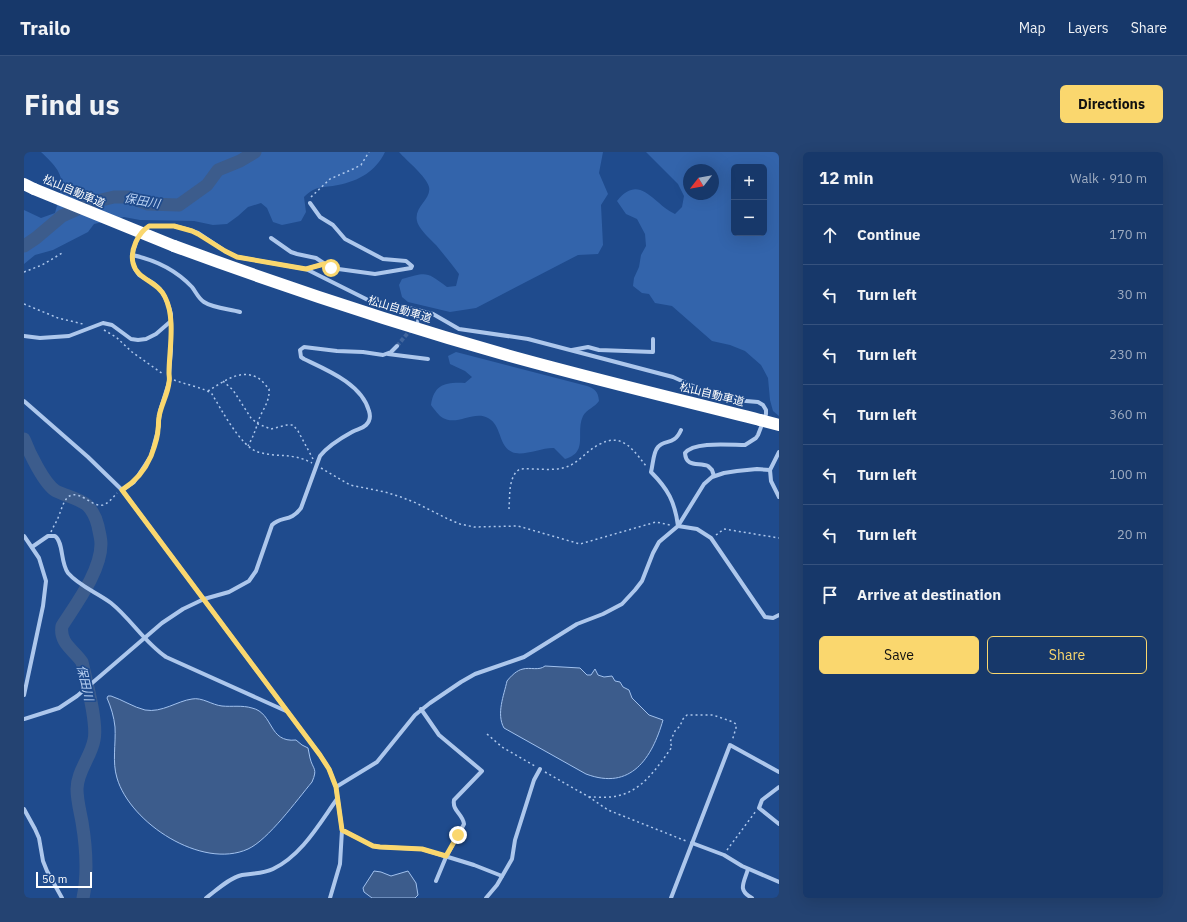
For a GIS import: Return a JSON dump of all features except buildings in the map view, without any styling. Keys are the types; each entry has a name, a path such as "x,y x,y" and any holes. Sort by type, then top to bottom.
{"highway":[{"name":"松山自動車道","path":"29,186 174,246 258,278 511,356 779,425"}],"street":[{"path":"271,238 291,252 316,258 331,268 375,274 411,268 412,266 406,261 383,259 345,238 334,225 320,217 310,203"},
{"path":"122,490 134,482 151,456 156,442 158,419 167,392 169,378 171,314 166,297 153,283 139,275 135,269 132,255 136,239 149,226 174,226 198,234 237,257 306,269 379,305 405,307 433,314 465,331 528,339 673,377 722,399 752,401 763,405 766,410 766,414 758,434 751,442 745,445 700,446 691,448 685,453 687,461 691,464 708,466 712,470 714,476"},
{"path":"132,255 146,258 173,270 203,301 208,304 240,312"},
{"path":"306,269 324,264"},
{"path":"418,321 422,311"},
{"path":"24,336 40,338 69,336 103,323 108,323 131,339 138,340 146,339 156,334 171,321"},
{"path":"570,350 588,347 600,350 653,352 653,340"},
{"path":"388,354 397,346"},
{"path":"24,719 59,708 77,696 91,686 144,639 183,609 204,599 229,592 249,581 256,572 272,525 298,513 301,508 320,456 325,450 350,433 366,425 370,420 366,402 357,390 325,368 301,357 300,350 304,348 363,352 428,359"},
{"path":"24,401 88,457 122,490 329,769 336,787 342,830 340,864 330,898"},
{"path":"678,526 673,501 662,483 651,472 658,447 672,441 681,430"},
{"path":"779,452 770,470 771,481 779,497"},
{"path":"336,787 377,762 390,748 410,720 421,709 461,682 475,674 524,657 577,624 603,614 622,604 642,581 659,542 678,526 704,484 714,476 737,471 757,469 770,470"},
{"path":"678,526 697,529 711,538 765,617 773,618 779,615"},
{"path":"32,547 50,535 56,536 58,538 61,555 68,572 85,586 112,604 144,639 166,657 286,711"},
{"path":"24,695 46,581 39,558 32,547 25,540"},
{"path":"421,709 439,735 482,771 454,800 453,805 455,810 464,820 464,824 446,856 436,881"},
{"path":"671,898 730,745 779,772"},
{"path":"486,898 512,859 515,840 534,780 540,769"},
{"path":"779,787 762,800 759,808 779,824"},
{"path":"206,898 232,880 241,876 272,870 284,862 310,838 337,799"},
{"path":"24,809 39,838 43,861 47,871 62,898"},
{"path":"342,830 373,846 422,849 502,876"},
{"path":"692,843 724,855 748,869 779,882"},
{"path":"748,869 742,888 743,892 752,898"}],"path":[{"path":"310,203 311,197 323,184 330,179 353,170 361,165 369,152"},
{"path":"24,272 42,265 64,252"},
{"path":"24,304 58,318 108,331 150,365 169,378 183,384 208,391 212,394 239,435 248,446 257,452 290,455 303,458 316,464 323,470 350,485 385,492 401,497 460,524 474,527 518,526 580,544 656,522 678,526"},
{"path":"208,391 223,381 236,375 251,375 259,378 269,389 267,402 248,446"},
{"path":"223,381 233,390 251,418 258,424 271,430 287,425 293,425 298,431 316,464"},
{"path":"509,509 512,480 515,472 520,469 563,468 571,465 593,449 612,440 622,441 633,449 651,472"},
{"path":"50,535 66,499 72,494 96,504 104,504 122,490"},
{"path":"711,538 724,529 779,538"},
{"path":"589,797 618,796 630,791 652,775 672,747 670,742 674,731 680,726 683,719 687,715 713,715 736,724 730,745"},
{"path":"487,734 502,747 589,797 608,810 692,843"},
{"path":"724,855 759,808"}],"shaded area":[{"path":"41,152 385,152 377,165 360,178 338,185 312,190 308,193 304,197 306,212 301,221 282,225 273,222 267,208 261,203 248,207 227,224 213,225 194,221 140,220 124,217 94,224 88,232 53,250 35,255 24,264 24,210 41,218 55,213 60,193 61,180 59,173"},
{"path":"399,152 603,152 599,173 608,194 601,205 603,245 598,254 578,255 476,308 450,312 408,302 402,297 399,285 402,279 426,274 435,278 447,287 456,286 459,274 418,224 417,213 428,196 429,187 424,178"},
{"path":"646,152 779,152 779,416 773,411 770,400 768,378 761,365 745,351 730,345 712,341 672,306 655,303 649,294 642,293 633,286 641,255 646,246 645,234 637,219 626,214 617,201 625,193 633,190 640,190 647,193 667,210 675,214 682,207 683,200 719,200 719,164 683,164 683,194 678,184"},
{"path":"456,352 594,389 598,395 599,401 583,416 577,452 565,459 554,448 527,453 512,452 504,445 496,425 488,418 477,416 448,420 441,417 431,405 438,389 447,384 465,383 472,377 465,371 450,364 448,356"},
{"path":"545,666 580,668 587,675 591,675 595,669 598,675 604,677 612,676 615,681 620,682 623,687 629,690 632,698 649,715 663,720 653,747 637,768 627,774 615,778 602,778 586,774 504,728 501,711 507,681 521,670"},
{"path":"108,696 145,710 157,710 186,700 196,699 218,705 252,708 259,711 264,716 280,737 287,740 296,740 308,748 311,762 315,771 312,782 273,829 248,849 230,854 210,853 190,848 170,838 152,826 136,811 124,795 116,772 114,759 115,727 107,698"},
{"path":"374,871 391,876 408,871 416,883 418,895 415,898 372,898 364,892 363,888"}],"waterway":[{"name":"保田川","path":"24,246 62,216 93,202 114,197 128,197 148,204 179,205 207,185 218,170 240,161 255,152"},
{"name":"保田川","path":"24,439 37,467 51,487 56,491 87,505 91,510 96,520 101,540 100,554 97,565 87,587 62,626 65,642 82,662 91,701 95,733 90,752 79,776 77,789 85,850 86,879 83,898"}],"tunnel":[{"path":"397,346 412,328"}],"route":[{"path":"331,268 324,264 306,269 237,257 192,231 174,226 149,226 146,228 136,239 132,255 133,262 139,275 153,283 166,297 171,314 169,382 158,419 156,442 151,456 134,482 122,490 320,755 329,769 336,787 342,830 373,846 422,849 446,856 458,835"}]}
